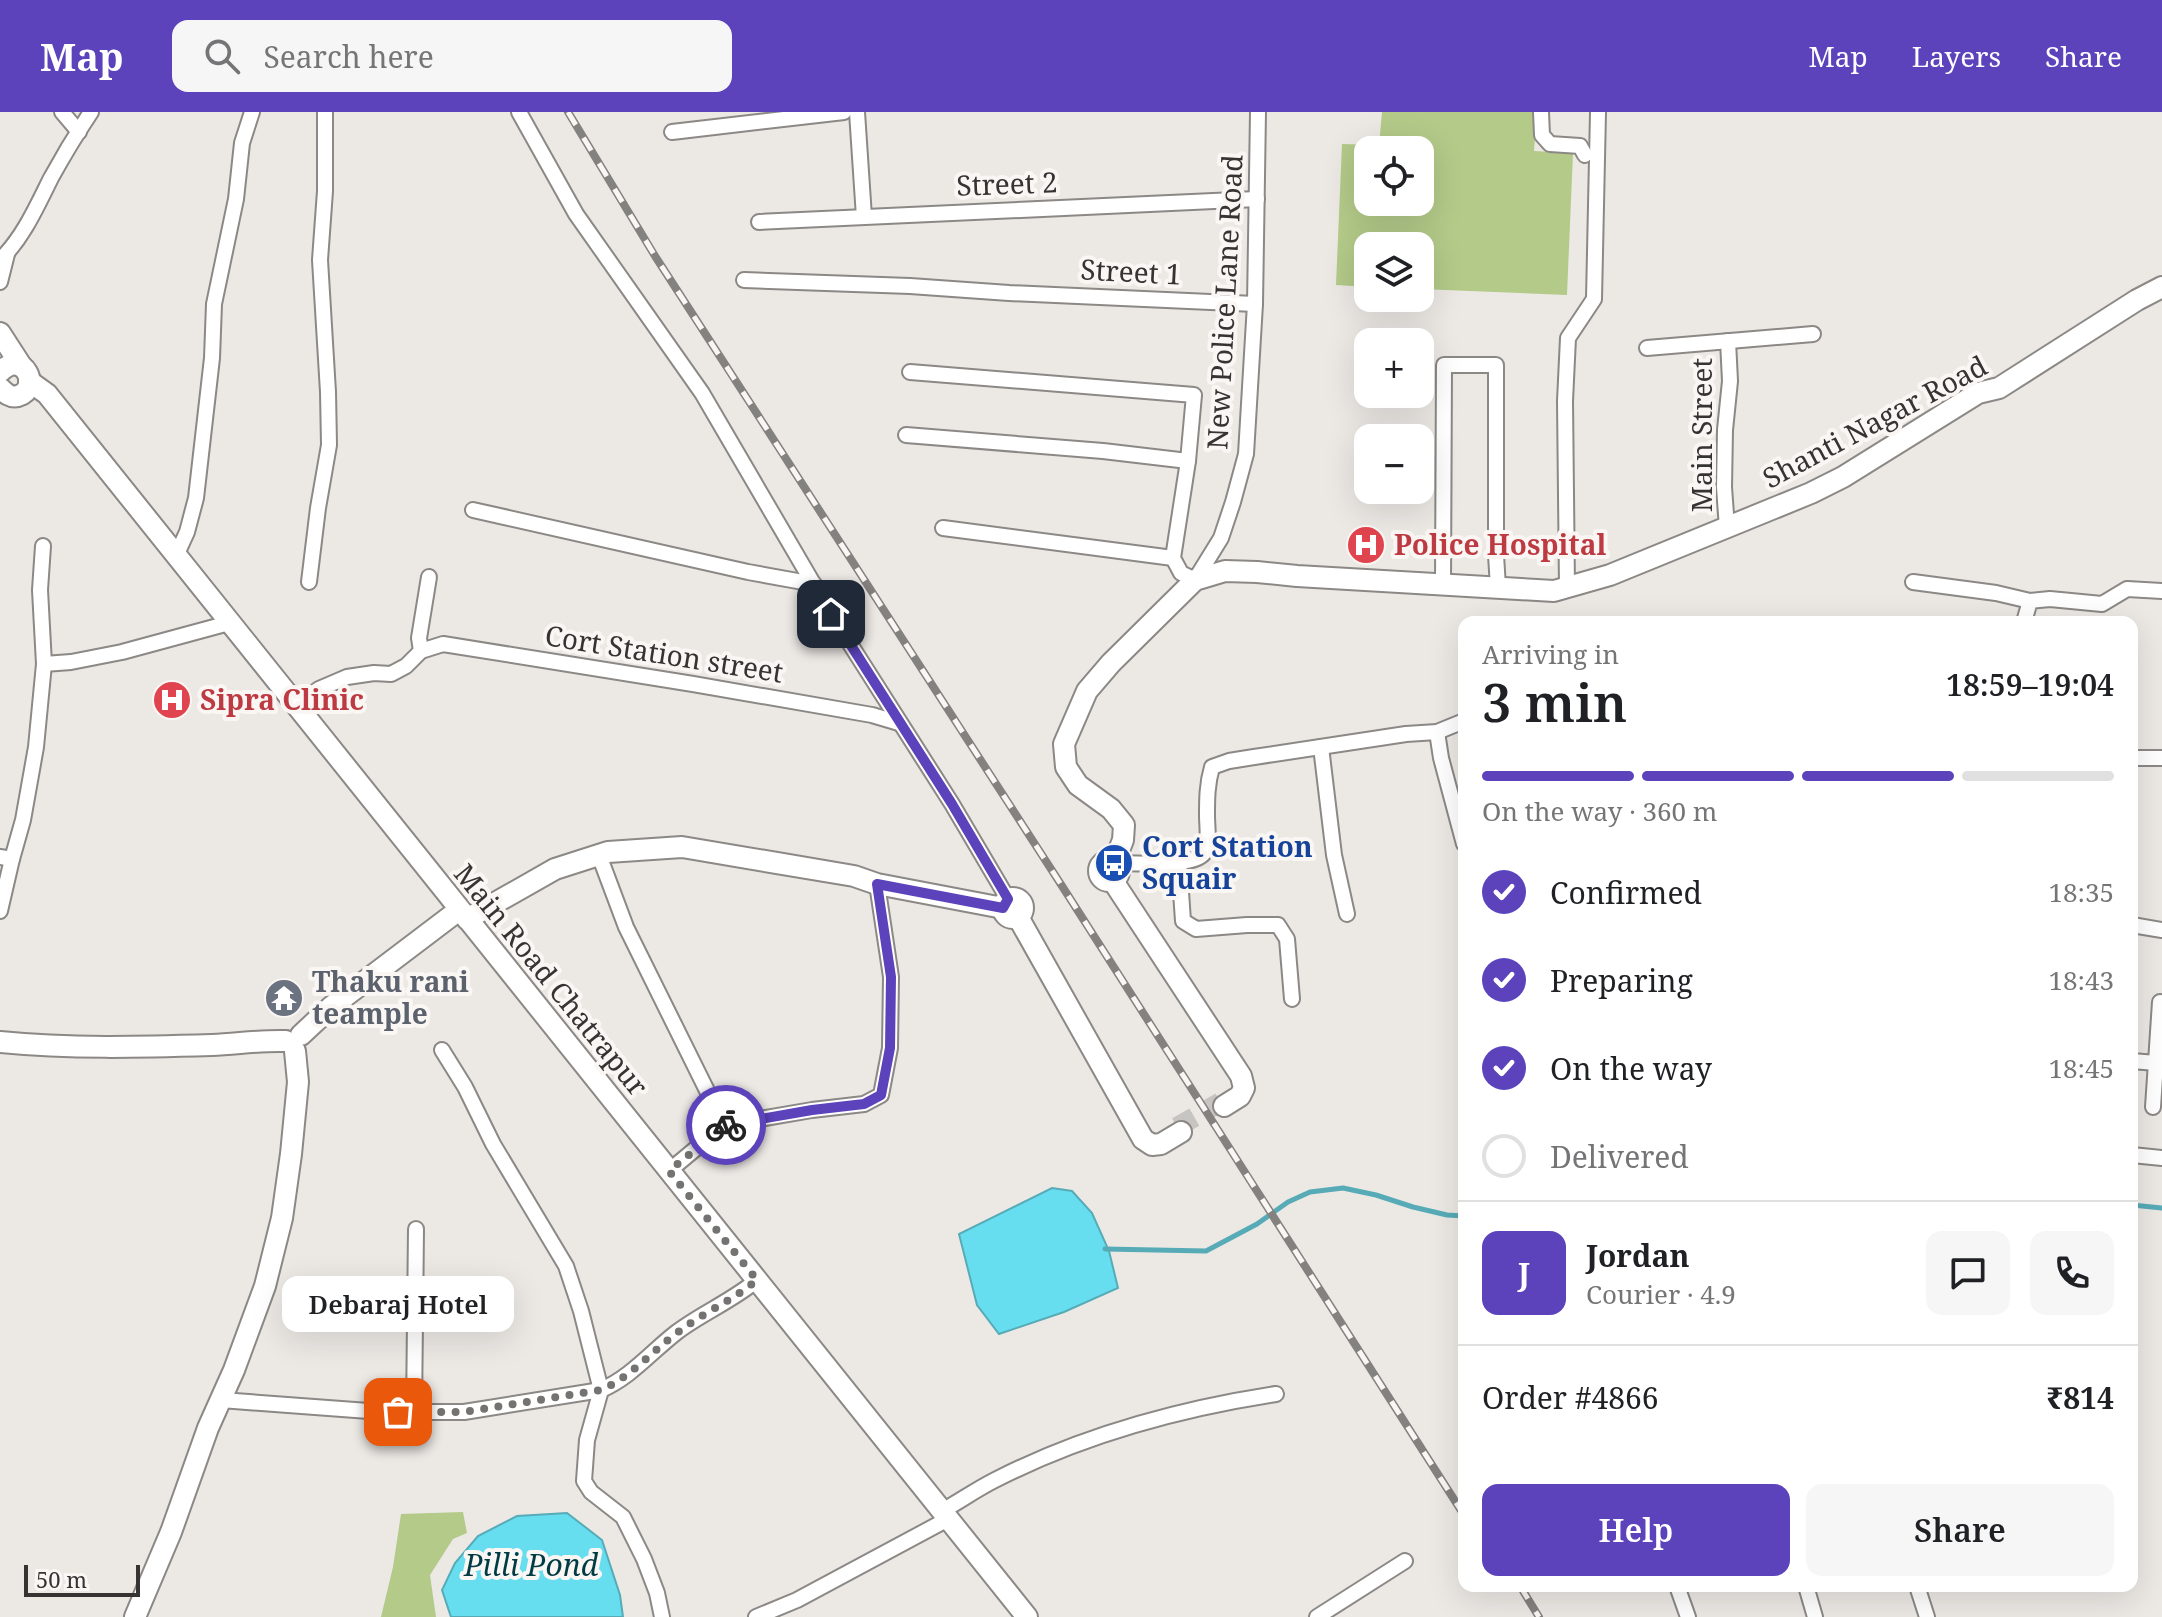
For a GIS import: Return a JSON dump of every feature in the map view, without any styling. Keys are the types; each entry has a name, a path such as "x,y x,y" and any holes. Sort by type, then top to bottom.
{"street":[{"path":"62,112 79,132"},
{"path":"0,282 3,256 32,217 91,112"},
{"path":"176,556 187,532 196,498 212,358 214,304 236,199 242,143 252,112"},
{"path":"309,582 329,445 320,260 325,191 325,112"},
{"path":"519,112 576,214 702,393 814,584 952,804 1013,909 1030,921 1149,1136 1161,1138 1179,1129"},
{"path":"672,132 844,112"},
{"path":"857,112 864,217"},
{"name":"New Police Lane Road","path":"1195,580 1221,538 1246,454 1255,304 1258,112"},
{"path":"1541,112 1542,135 1550,144 1580,146 1585,155"},
{"path":"1567,587 1565,401 1568,338 1594,299 1598,112"},
{"name":"Street 2","path":"759,222 1257,199"},
{"name":"Street 1","path":"744,280 1255,304"},
{"name":"Shanti Nagar Road","path":"1195,580 1225,571 1554,591 1610,575 1843,477 1978,393 1999,388 2162,287"},
{"name":"Main Road Chatrapur","path":"0,333 12,368 47,394 1027,1617"},
{"path":"1647,348 1813,334"},
{"name":"Main Street","path":"1727,528 1724,487 1730,381 1728,341"},
{"path":"1443,585 1444,365 1496,365 1498,587"},
{"path":"2,392 12,396 22,394 28,386 12,368"},
{"path":"910,372 1194,395 1188,461 1173,558 1181,573 1195,580 1087,691 1064,744 1066,767 1078,785 1111,809 1124,825 1121,847 1111,875"},
{"path":"906,435 1188,461"},
{"path":"473,510 814,584"},
{"path":"943,528 1173,558"},
{"path":"0,911 6,858 23,820 36,747 44,664 40,590 43,546"},
{"path":"296,706 319,689 347,677 391,674 406,666 421,651 419,638 429,577"},
{"path":"1913,582 1996,593 2030,601 2050,599 2102,604 2127,589 2162,591"},
{"path":"2026,616 2030,601"},
{"path":"44,664 122,652 229,623"},
{"name":"Cort Station street","path":"421,651 443,644 872,715 899,723"},
{"path":"1111,875 1196,860 1203,856 1207,846 1207,784 1212,767 1229,761 1437,732 1458,723"},
{"path":"1437,732 1458,822"},
{"path":"1321,747 1334,855 1347,914"},
{"path":"2138,758 2162,758"},
{"path":"0,1042 38,1046 294,1043 331,1007 463,914 555,869 608,852 682,847 854,876 877,884 1013,909"},
{"path":"599,855 626,927 724,1125"},
{"path":"1179,863 1183,921 1196,929 1278,925 1287,939 1292,999"},
{"path":"1111,875 1241,1076 1244,1088 1240,1096 1223,1104"},
{"path":"669,1171 724,1125 864,1104 881,1095 890,1048 891,977 877,884"},
{"path":"2138,926 2162,930"},
{"path":"2153,1107 2160,1002"},
{"path":"135,1617 171,1532 208,1428 265,1286 282,1218 298,1082 294,1043"},
{"path":"442,1050 465,1087 493,1144 566,1266 601,1390 587,1440 584,1481 591,1492 623,1517 644,1559 662,1617"},
{"path":"2138,1062 2156,1063"},
{"path":"2138,1156 2162,1158"},
{"path":"414,1412 416,1229"},
{"path":"221,1400 344,1410 464,1412 601,1390 617,1383 678,1331 743,1292 757,1280"},
{"path":"756,1617 797,1600 945,1515 995,1480 1060,1450 1118,1428 1223,1402 1276,1394"},
{"path":"1317,1617 1405,1561"},
{"path":"1679,1592 1688,1617"},
{"path":"1808,1592 1815,1617"},
{"path":"1919,1592 1927,1617"}],"green space":[{"path":"1382,112 1537,112 1534,151 1573,153 1567,295 1434,290 1434,232 1354,232 1354,286 1336,285 1342,144 1354,144 1354,216 1434,216 1434,136 1380,136"},
{"path":"463,1512 467,1533 453,1539 430,1575 436,1617 381,1617 401,1514"}],"water":[{"path":"1052,1188 1072,1191 1092,1213 1109,1251 1118,1288 1064,1312 999,1334 977,1305 959,1234"},
{"name":"Pilli Pond","path":"567,1513 602,1540 620,1595 623,1617 451,1617 442,1590 455,1563 478,1536 517,1516"}],"waterway":[{"path":"1105,1249 1206,1251 1257,1224 1288,1202 1310,1192 1343,1188 1458,1216"},
{"path":"2138,1206 2162,1208"}],"tunnel":[{"path":"1177,1127 1221,1102"}],"railway":[{"path":"568,112 655,256 1458,1506"},
{"path":"1524,1592 1539,1617"}],"way so far":[{"path":"398,1412 464,1412 601,1390 617,1383 678,1331 743,1292 757,1280 669,1171 726,1125"}],"place":[{"name":"Police Hospital","path":"1366,545"},
{"name":"Sipra Clinic","path":"172,700"},
{"name":"Cort Station Squair","path":"1114,863"},
{"name":"Thaku rani teample","path":"284,998"},
{"name":"Debaraj Hotel","path":"398,1412"}],"route":[{"path":"726,1125 864,1104 881,1095 890,1048 891,977 877,884 1003,908 1008,899 952,804 831,614"}]}
